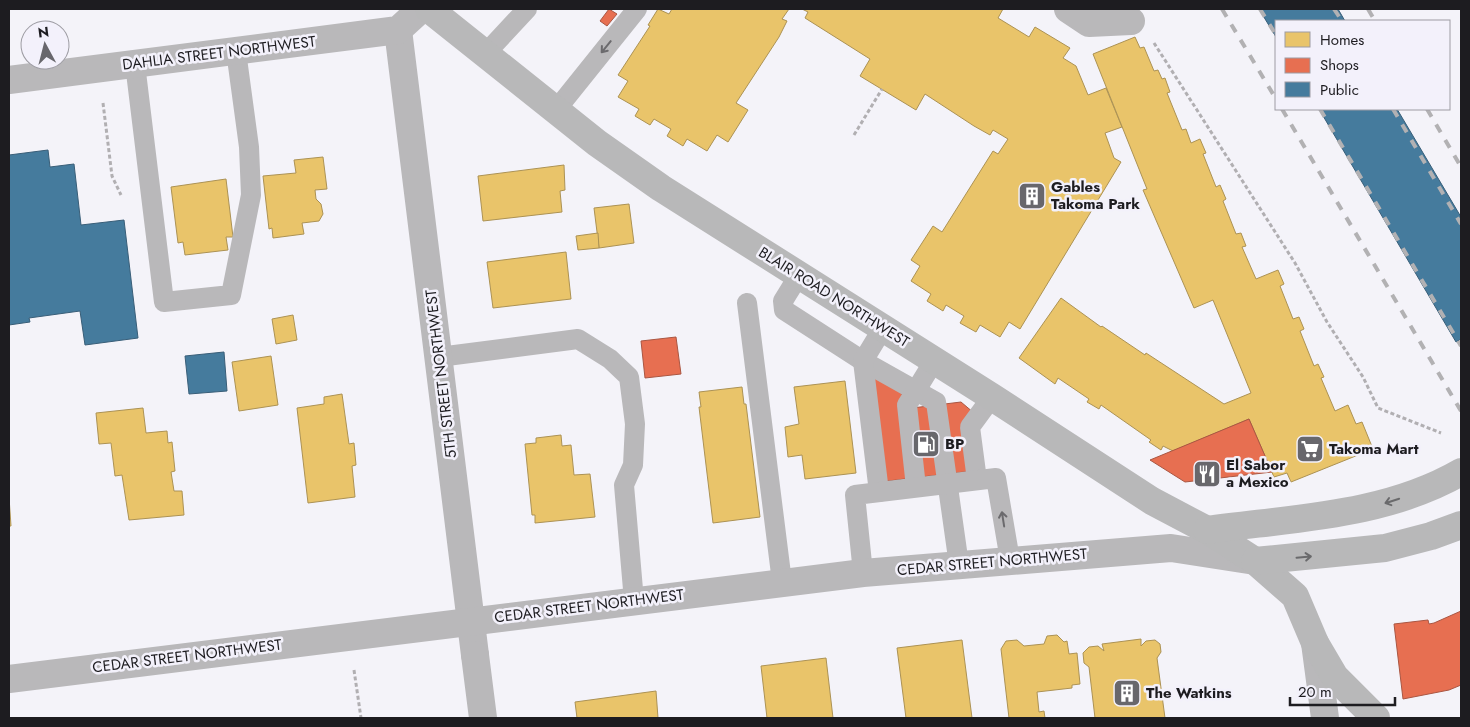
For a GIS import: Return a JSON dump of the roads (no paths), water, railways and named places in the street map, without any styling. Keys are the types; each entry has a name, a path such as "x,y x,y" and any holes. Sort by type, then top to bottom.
{"main road":[{"name":"BLAIR ROAD NORTHWEST","path":"429,9 597,143 661,188 992,397 1152,501 1207,530 1255,561 1296,596 1315,643"},
{"name":"CEDAR STREET NORTHWEST","path":"1207,530 1388,503 1438,485 1461,472"},
{"name":"CEDAR STREET NORTHWEST","path":"1255,561 1385,548 1461,525"},
{"path":"1315,643 1335,677 1376,718"}],"street":[{"path":"398,30 421,9"},
{"path":"1068,9 1089,24 1131,21"},
{"name":"DAHLIA STREET NORTHWEST","path":"9,80 398,30"},
{"name":"5TH STREET NORTHWEST","path":"398,30 483,718"},
{"name":"CEDAR STREET NORTHWEST","path":"1171,548 1207,530"},
{"name":"CEDAR STREET NORTHWEST","path":"9,679 863,573 1171,548 1255,561"},
{"path":"1315,643 1325,718"}],"lane":[{"path":"486,54 527,9"},
{"path":"556,110 636,9"},
{"path":"136,64 164,302 231,295 251,194 249,147 236,51"},
{"path":"799,275 783,301 784,310 863,361 936,402 958,565"},
{"path":"748,303 782,582"},
{"path":"879,492 863,361 883,328"},
{"path":"439,357 578,340 610,359 629,377 635,424 633,465 624,486 634,601"},
{"path":"916,487 907,405 934,361"},
{"path":"977,480 970,427 992,397"},
{"path":"863,573 855,495 996,478 1010,560"}],"railway":[{"path":"1222,9 1275,97"},
{"path":"1260,9 1275,33"},
{"path":"1334,9 1341,20"},
{"path":"1368,9 1374,20"},
{"path":"1283,110 1461,411"},
{"path":"1321,110 1461,346"},
{"path":"1394,110 1461,224"},
{"path":"1428,110 1461,167"}],"place":[{"name":"Gables Takoma Park","path":"1032,196"},
{"name":"BP","path":"926,444"},
{"name":"Takoma Mart","path":"1310,449"},
{"name":"El Sabor a Mexico","path":"1207,474"},
{"name":"The Watkins","path":"1127,693"}]}
